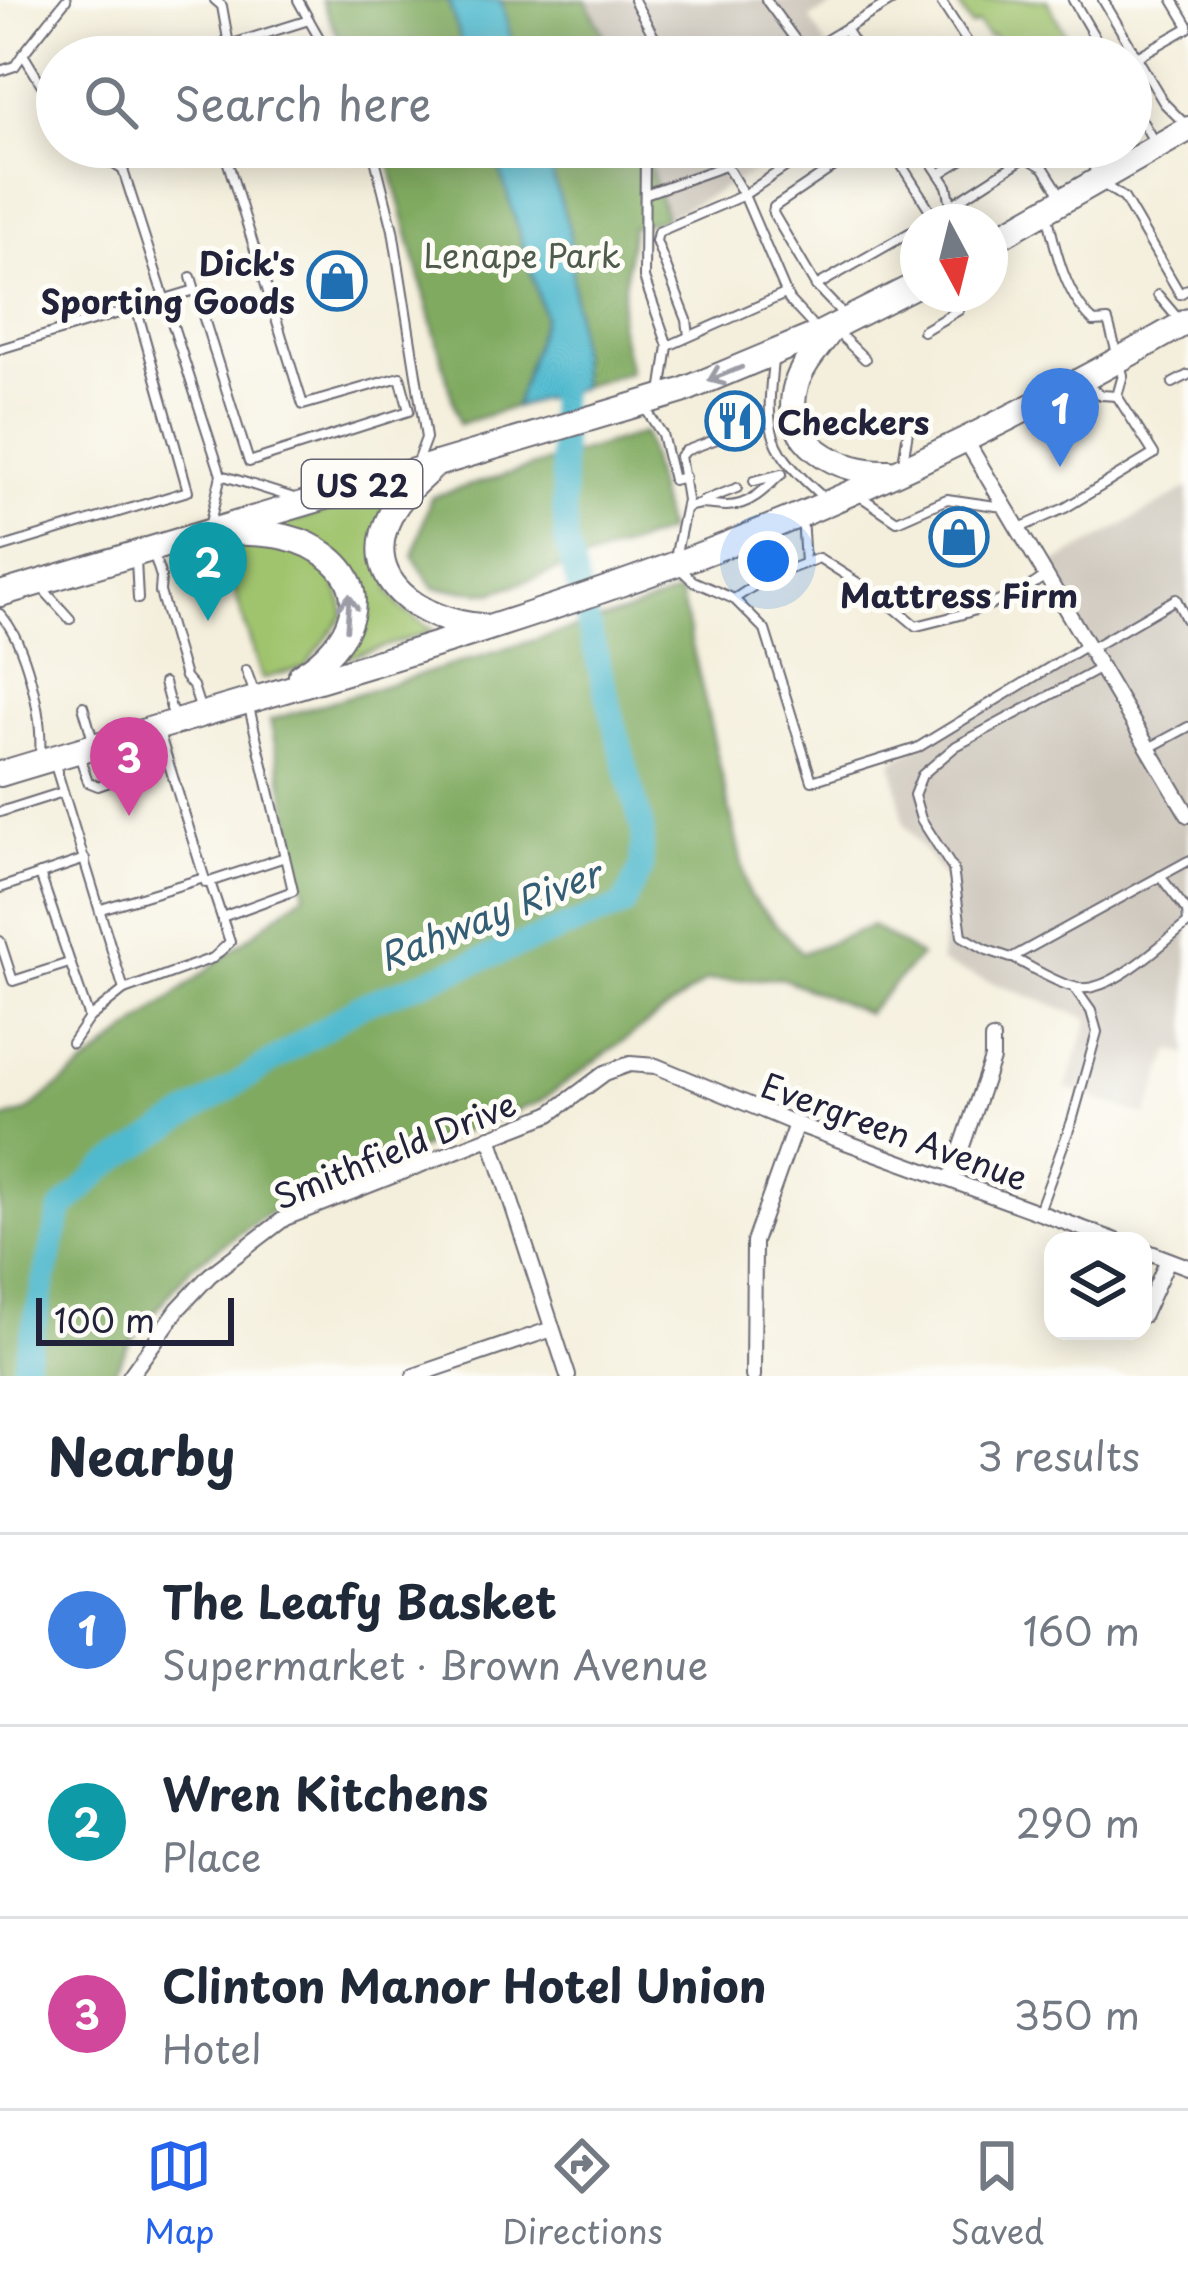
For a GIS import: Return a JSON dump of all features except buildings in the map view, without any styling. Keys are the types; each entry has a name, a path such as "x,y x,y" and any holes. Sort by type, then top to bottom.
{"highway":[{"path":"1152,150 1188,128"},
{"path":"1008,232 1121,168"},
{"name":"US 22","path":"0,594 651,401 774,354 900,293"},
{"path":"0,773 493,627 674,563 802,514 965,440 1185,322"},
{"path":"835,327 807,362 795,387 794,412 800,430 810,446 833,462 868,471 899,470"},
{"path":"426,466 390,516 383,541 388,573 400,596 421,611 453,622 493,627"},
{"path":"208,531 274,535 305,543 324,553 345,579 352,608 343,640 326,660 259,696"}],"street":[{"path":"965,440 1188,815"},
{"path":"951,1178 992,1059 992,1039"},
{"name":"Evergreen Avenue","path":"656,1066 796,1124 1092,1232"},
{"name":"Smithfield Drive","path":"130,1376 178,1309 210,1275 285,1219 550,1114 617,1067 656,1066"},
{"path":"753,1376 754,1242 796,1124"},
{"path":"490,1137 568,1376"},
{"path":"1152,1254 1188,1267"},
{"path":"1152,1295 1168,1260"},
{"path":"414,1376 552,1329"}],"lane":[{"path":"37,36 66,0"},
{"path":"215,0 222,6 228,36"},
{"path":"298,0 316,36"},
{"path":"634,0 654,36"},
{"path":"766,0 792,36"},
{"path":"834,36 893,0"},
{"path":"940,0 963,36"},
{"path":"1073,0 1094,36"},
{"path":"1103,0 1124,36"},
{"path":"1152,48 1188,27 1173,0"},
{"path":"258,36 309,20"},
{"path":"845,29 850,36"},
{"path":"0,71 15,66 36,38"},
{"path":"23,54 36,75"},
{"path":"1152,84 1188,128"},
{"path":"1152,138 1157,147"},
{"path":"120,168 221,475 208,531"},
{"path":"190,277 249,462 409,411 400,377 304,405 230,168"},
{"path":"377,168 393,230 426,438 426,466"},
{"path":"645,168 644,278 668,351"},
{"path":"645,194 719,168"},
{"path":"726,168 744,195 796,312 835,327"},
{"path":"689,336 656,241 658,232 744,195 780,168"},
{"path":"832,168 775,207 775,219 835,327 865,359"},
{"path":"903,168 925,204"},
{"path":"935,168 953,204 1010,168"},
{"path":"939,174 949,168"},
{"path":"1016,530 1065,508 1154,454 1118,396 1123,375 1108,321 1094,322 1058,260 1055,205 1044,168"},
{"path":"1093,168 1098,181 1124,198 1180,294 1188,290"},
{"path":"816,286 900,239"},
{"path":"0,349 194,290"},
{"path":"685,477 673,480 651,401 668,351 689,336 785,294"},
{"path":"1158,295 1185,322"},
{"path":"0,548 188,491 136,307"},
{"path":"923,331 956,312"},
{"path":"774,354 768,420 781,456 828,502"},
{"path":"1173,383 1188,374"},
{"path":"1081,380 1094,392 1118,396"},
{"path":"899,470 910,419"},
{"path":"768,420 682,453 686,508 674,563 693,581 734,599 765,630 812,781 917,748 1175,599 1186,619"},
{"path":"754,482 793,470"},
{"path":"221,475 305,501"},
{"path":"702,502 735,505 762,493 780,475"},
{"path":"686,508 737,488"},
{"path":"854,491 897,521 947,500 1003,506"},
{"path":"802,514 805,563"},
{"path":"138,598 144,550"},
{"path":"144,550 161,577 160,592 185,676 202,713"},
{"path":"734,599 766,578 819,558 916,626 953,618 1044,577"},
{"path":"37,583 70,619"},
{"path":"0,614 16,639 39,716 46,760 63,792 86,859 124,990"},
{"path":"1099,669 956,746 922,775 914,795 921,819 953,869 962,936 1074,988 1092,989 1116,978 1188,923 1187,910 1160,876"},
{"path":"222,917 293,891 259,696 245,670"},
{"path":"72,1043 88,1018 124,990 213,958 230,942 167,762 164,683"},
{"path":"83,706 92,785 167,762"},
{"path":"1148,749 1188,728"},
{"path":"0,812 63,792"},
{"path":"100,909 285,857"},
{"path":"0,888 86,859"},
{"path":"1012,958 1188,860"},
{"path":"40,874 88,1018"},
{"path":"0,941 15,980"},
{"path":"0,987 68,963"},
{"path":"1038,1212 1072,1121 1097,1032 1091,1011 1074,988"}],"shaded area":[{"path":"586,0 844,0 810,18 821,36 604,36"},
{"path":"651,168 763,168 666,218"},
{"path":"1188,488 1188,1055 1171,1050 1147,1117 1066,1089 1089,1019 940,963 949,884 904,824 892,761 1088,647 1043,570"}],"green space":[{"path":"321,0 586,0 604,36 338,36"},
{"path":"956,0 1047,0 1067,36 987,36 978,23 971,26"},
{"name":"Lenape Park","path":"391,168 651,168 666,218 632,227 619,323 630,372 459,424"},
{"path":"644,433 667,532 492,593 434,588 413,557 431,497"},
{"path":"392,491 389,592 402,609 434,631 350,657 342,653 358,593 280,525"},
{"path":"280,541 332,577 344,615 305,667 262,679 221,548"},
{"path":"680,592 749,895 802,953 872,926 920,956 867,1013 781,978 706,981 539,1102 288,1200 191,1267 129,1344 112,1376 0,1376 0,1120 26,1112 305,893 270,720"}],"water":[{"path":"448,0 501,0 510,36 459,36"},
{"path":"499,168 550,168 569,229 581,388 515,407 544,315"}],"waterway":[{"name":"Rahway River","path":"22,1376 61,1210 106,1167 359,1006 623,906 641,868 643,831 566,541 557,364"}],"place":[{"name":"Dick's Sporting Goods","path":"337,281"},
{"name":"Checkers","path":"735,421"},
{"name":"The Leafy Basket","path":"1060,467"},
{"name":"Mattress Firm","path":"959,537"},
{"name":"Wren Kitchens","path":"208,621"},
{"name":"Clinton Manor Hotel Union","path":"129,816"}]}
